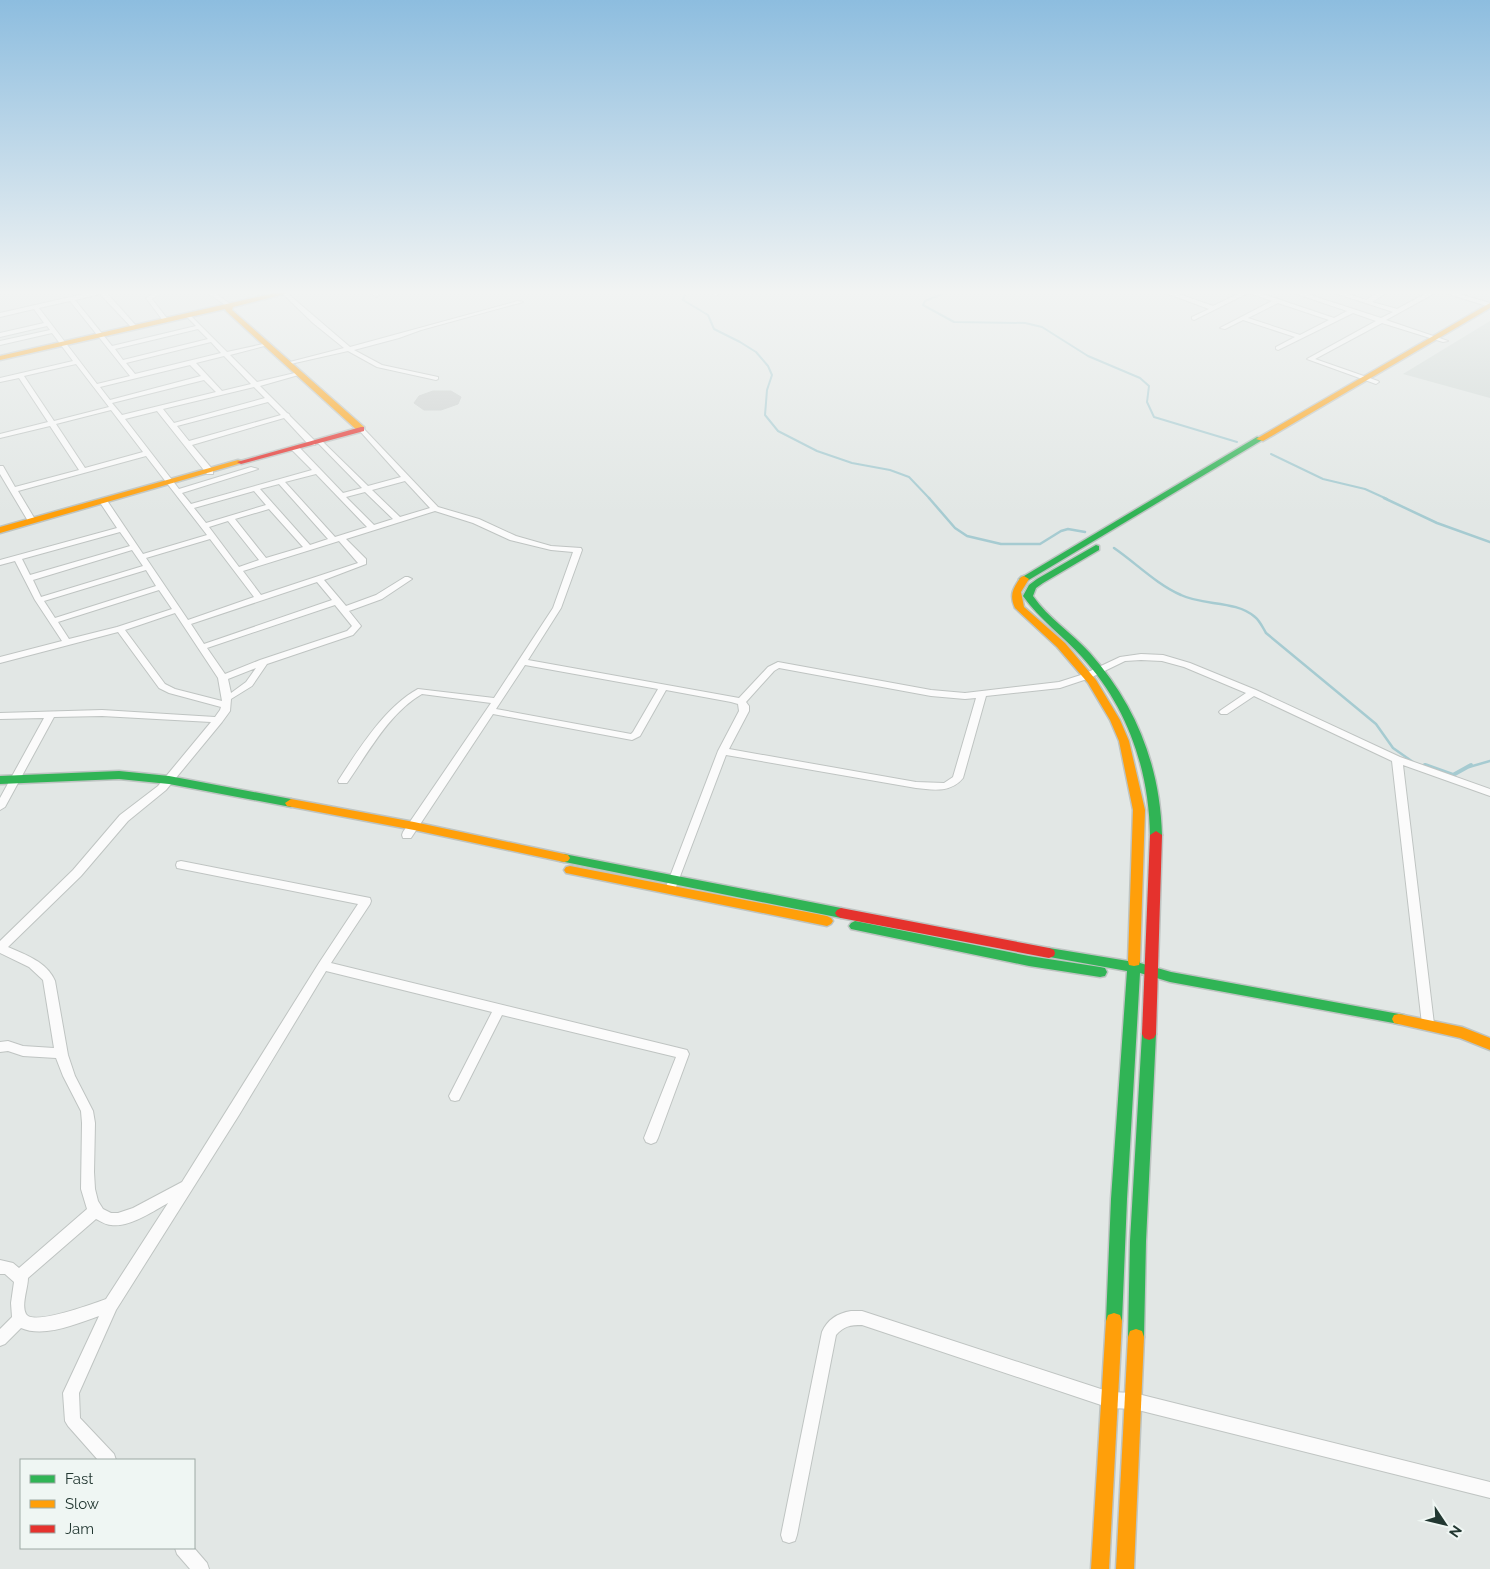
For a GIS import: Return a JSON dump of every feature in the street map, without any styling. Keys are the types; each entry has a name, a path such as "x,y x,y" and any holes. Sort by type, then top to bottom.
{"street":[{"path":"0,380 60,366"},
{"path":"80,366 260,599"},
{"path":"125,366 134,377"},
{"path":"96,386 179,366"},
{"path":"195,366 220,393"},
{"path":"238,366 287,416 398,520"},
{"path":"290,366 360,429 435,508 476,521 513,538 551,548 578,550 557,608 410,830"},
{"path":"382,366 436,378"},
{"path":"1331,366 1370,380"},
{"path":"1125,1569 1134,1401 1138,1241 1149,1044 1157,823 1153,792 1143,752 1114,690 1092,673 1023,610 1017,602 1015,595 1017,588 1028,575 1213,473 1394,366"},
{"path":"120,418 299,374"},
{"path":"21,376 83,470"},
{"path":"0,436 51,423 206,377"},
{"path":"172,425 271,399"},
{"path":"159,409 210,472"},
{"path":"186,444 287,416"},
{"path":"0,530 104,501 174,487 258,474 295,448 360,429"},
{"path":"295,448 372,528"},
{"path":"14,490 148,454"},
{"path":"0,468 32,521"},
{"path":"281,482 318,471"},
{"path":"174,487 210,472 258,474 281,482 336,539 363,561 362,564 320,579 186,624"},
{"path":"258,474 256,489 308,548"},
{"path":"341,496 406,478"},
{"path":"189,507 256,489"},
{"path":"104,501 223,678 226,702 225,711 165,784 124,818 77,873 0,948 35,965 49,980 61,1053 67,1071 87,1112 86,1170 89,1192 96,1210 102,1216 110,1219 124,1218 188,1185"},
{"path":"204,526 270,506"},
{"path":"237,570 435,508"},
{"path":"230,518 264,561"},
{"path":"0,563 122,529"},
{"path":"141,557 211,536"},
{"path":"27,579 135,547"},
{"path":"17,558 39,600 67,643"},
{"path":"39,600 149,567"},
{"path":"223,678 353,631 357,626 320,579"},
{"path":"344,610 379,597 408,579"},
{"path":"53,621 161,587"},
{"path":"203,647 338,601"},
{"path":"1,657 120,629 176,610"},
{"path":"120,629 162,686 172,691 226,702 253,680 263,662"},
{"path":"741,702 771,669 784,665 931,693 965,696 1036,689 1060,684 1092,673 1123,659 1141,657 1162,658 1187,665 1253,692 1397,759 1490,793"},
{"path":"522,662 733,699 741,702 744,706 744,711 723,751 669,891"},
{"path":"1092,673 1124,737 1136,784 1139,810 1134,972 1119,1199 1100,1569"},
{"path":"490,711 632,737 637,734 663,686"},
{"path":"343,781 396,710 414,694 421,691 497,701"},
{"path":"1224,712 1253,692"},
{"path":"723,751 916,785 943,788 952,785 958,778 982,694"},
{"path":"0,716 102,713 219,720"},
{"path":"0,807 51,714"},
{"path":"1397,759 1428,1024"},
{"path":"0,780 15,782 101,779 130,775 165,784 410,830 574,865 669,891 840,918 1030,956 1170,977 1428,1024 1462,1033 1490,1044"},
{"path":"0,786 15,782"},
{"path":"107,1459 73,1421 70,1393 111,1305 188,1185 323,966 366,901 181,865"},
{"path":"574,865 673,879 840,918"},
{"path":"323,966 498,1011 683,1054 651,1138"},
{"path":"455,1096 498,1011"},
{"path":"0,1047 8,1046 23,1051 61,1053"},
{"path":"19,1277 96,1210"},
{"path":"0,1267 8,1268 19,1277 20,1285 17,1302 20,1319"},
{"path":"20,1319 32,1325 48,1324 111,1305"},
{"path":"789,1535 829,1332 838,1321 846,1318 862,1318 1110,1400 1134,1401 1490,1490"},
{"path":"0,1339 20,1319"},
{"path":"184,1549 201,1569"}],"shaded area":[{"path":"1416,366 1490,366 1490,398 1403,374"}],"building":[{"path":"433,391 451,391 461,397 458,404 441,410 424,410 414,403 419,396"}],"waterway":[{"path":"768,366 772,375 767,390 765,415 778,431 817,451 852,463 890,470 909,477 930,499"},
{"path":"1112,366 1140,378 1149,386 1147,402 1154,417 1237,442"},
{"path":"1271,454 1323,479 1365,489 1387,499"},
{"path":"929,498 955,528 967,536 1001,544 1040,544 1061,531 1068,529 1085,532"},
{"path":"1384,498 1437,523 1490,542"},
{"path":"1114,548 1155,579 1181,595 1199,601 1229,605 1255,617 1266,633 1376,724 1393,748 1413,762"},
{"path":"1469,767 1490,761"},
{"path":"1424,765 1429,767"},
{"path":"1425,765 1453,775 1471,765"}],"traffic: fast":[{"path":"1024,579 1260,439"},
{"path":"1096,548 1040,581 1032,587 1028,596 1037,608 1088,657 1120,702 1144,753 1156,807 1156,835"},
{"path":"0,780 119,775 169,780 291,803"},
{"path":"564,858 841,913"},
{"path":"855,926 1029,961 1100,972"},
{"path":"1049,953 1150,970 1170,977 1399,1019"},
{"path":"1114,1321 1119,1199 1134,961"},
{"path":"1136,1337 1138,1241 1149,1034"}],"traffic: slow":[{"path":"291,366 361,429"},
{"path":"1260,439 1385,366"},
{"path":"0,530 241,462"},
{"path":"1024,579 1016,592 1020,608 1061,645 1092,682 1115,720 1124,741 1139,810 1134,961"},
{"path":"291,803 414,826 564,858"},
{"path":"570,870 827,921"},
{"path":"1399,1019 1462,1033 1490,1044"},
{"path":"1100,1569 1114,1321"},
{"path":"1125,1569 1136,1337"}],"traffic: jam":[{"path":"241,462 361,429"},
{"path":"1149,1034 1156,835"},
{"path":"841,913 1049,953"}]}
